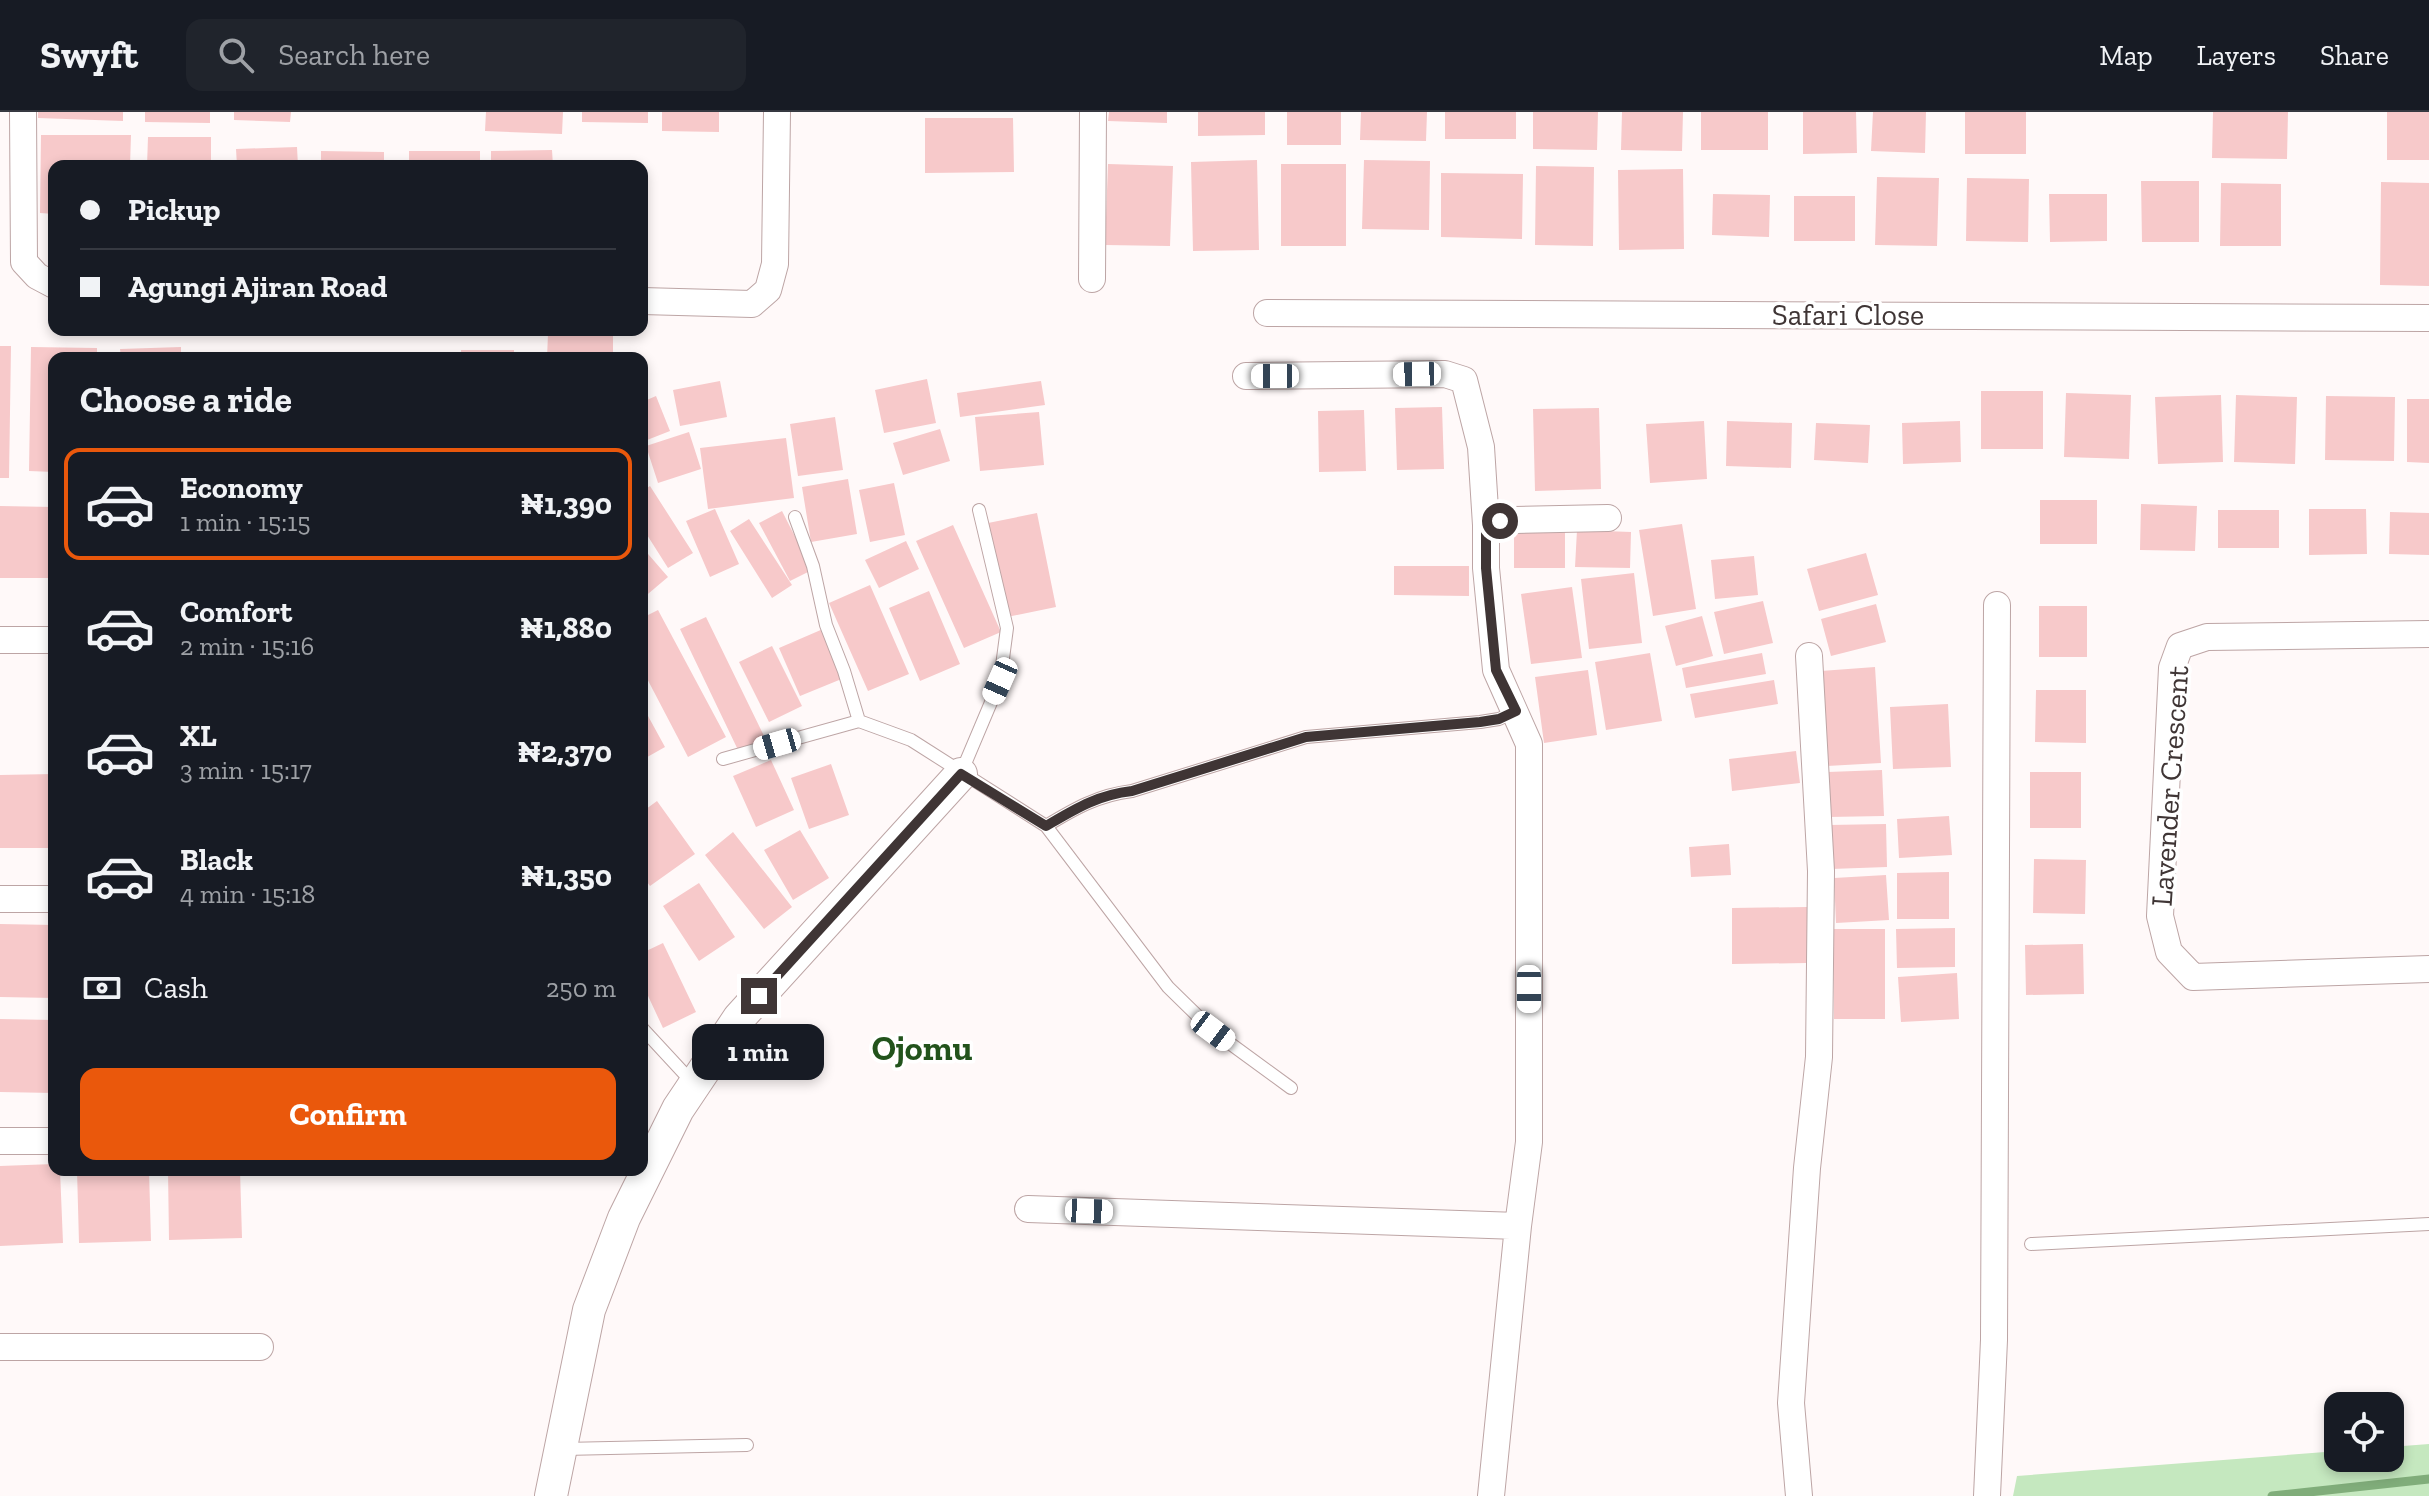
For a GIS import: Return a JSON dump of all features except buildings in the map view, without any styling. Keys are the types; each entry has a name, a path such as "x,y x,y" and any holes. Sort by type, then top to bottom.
{"street":[{"path":"23,112 24,262 37,276 48,282"},
{"path":"648,301 752,304 768,290 775,264 777,112"},
{"path":"1092,279 1093,112"},
{"name":"Safari Close","path":"1267,313 2429,318"},
{"path":"1246,376 1445,374 1464,380 1481,447 1486,568 1496,670 1529,744 1529,1142 1491,1496"},
{"path":"1486,525 1515,520 1608,518"},
{"path":"1987,1496 1994,1340 1997,605"},
{"name":"Lavender Crescent","path":"2429,634 2207,637 2180,646 2172,668 2160,916 2169,952 2193,977 2429,969"},
{"path":"0,640 48,640"},
{"path":"1799,1496 1791,1403 1807,1168 1819,1057 1821,871 1809,656"},
{"path":"648,1170 678,1109 739,1018 961,774"},
{"path":"0,899 48,899"},
{"path":"0,1141 48,1141"},
{"path":"551,1496 589,1310 624,1218 645,1176"},
{"path":"1028,1209 1518,1226"},
{"path":"0,1347 260,1347"}],"lane":[{"path":"961,774 1000,681 1007,628 979,510"},
{"path":"795,517 813,566 826,625 859,721"},
{"path":"1046,826 1107,794 1132,791 1306,737 1480,722 1499,719 1516,711"},
{"path":"723,759 859,721 911,740 1046,826 1168,987 1213,1031 1291,1088"},
{"path":"648,1034 695,1084"},
{"path":"2031,1244 2429,1224"},
{"path":"560,1449 747,1445"}],"green space":[{"path":"2429,1444 2429,1496 2013,1496 2017,1476 2324,1452 2324,1472 2404,1472 2404,1446"}],"waterway":[{"path":"2272,1496 2429,1479"}],"district":[{"name":"Ojomu","path":"922,1048"}],"route":[{"path":"759,996 961,774 1046,826 1107,794 1132,791 1306,737 1480,722 1499,719 1516,711 1496,670 1486,568 1486,525 1500,521"}]}
